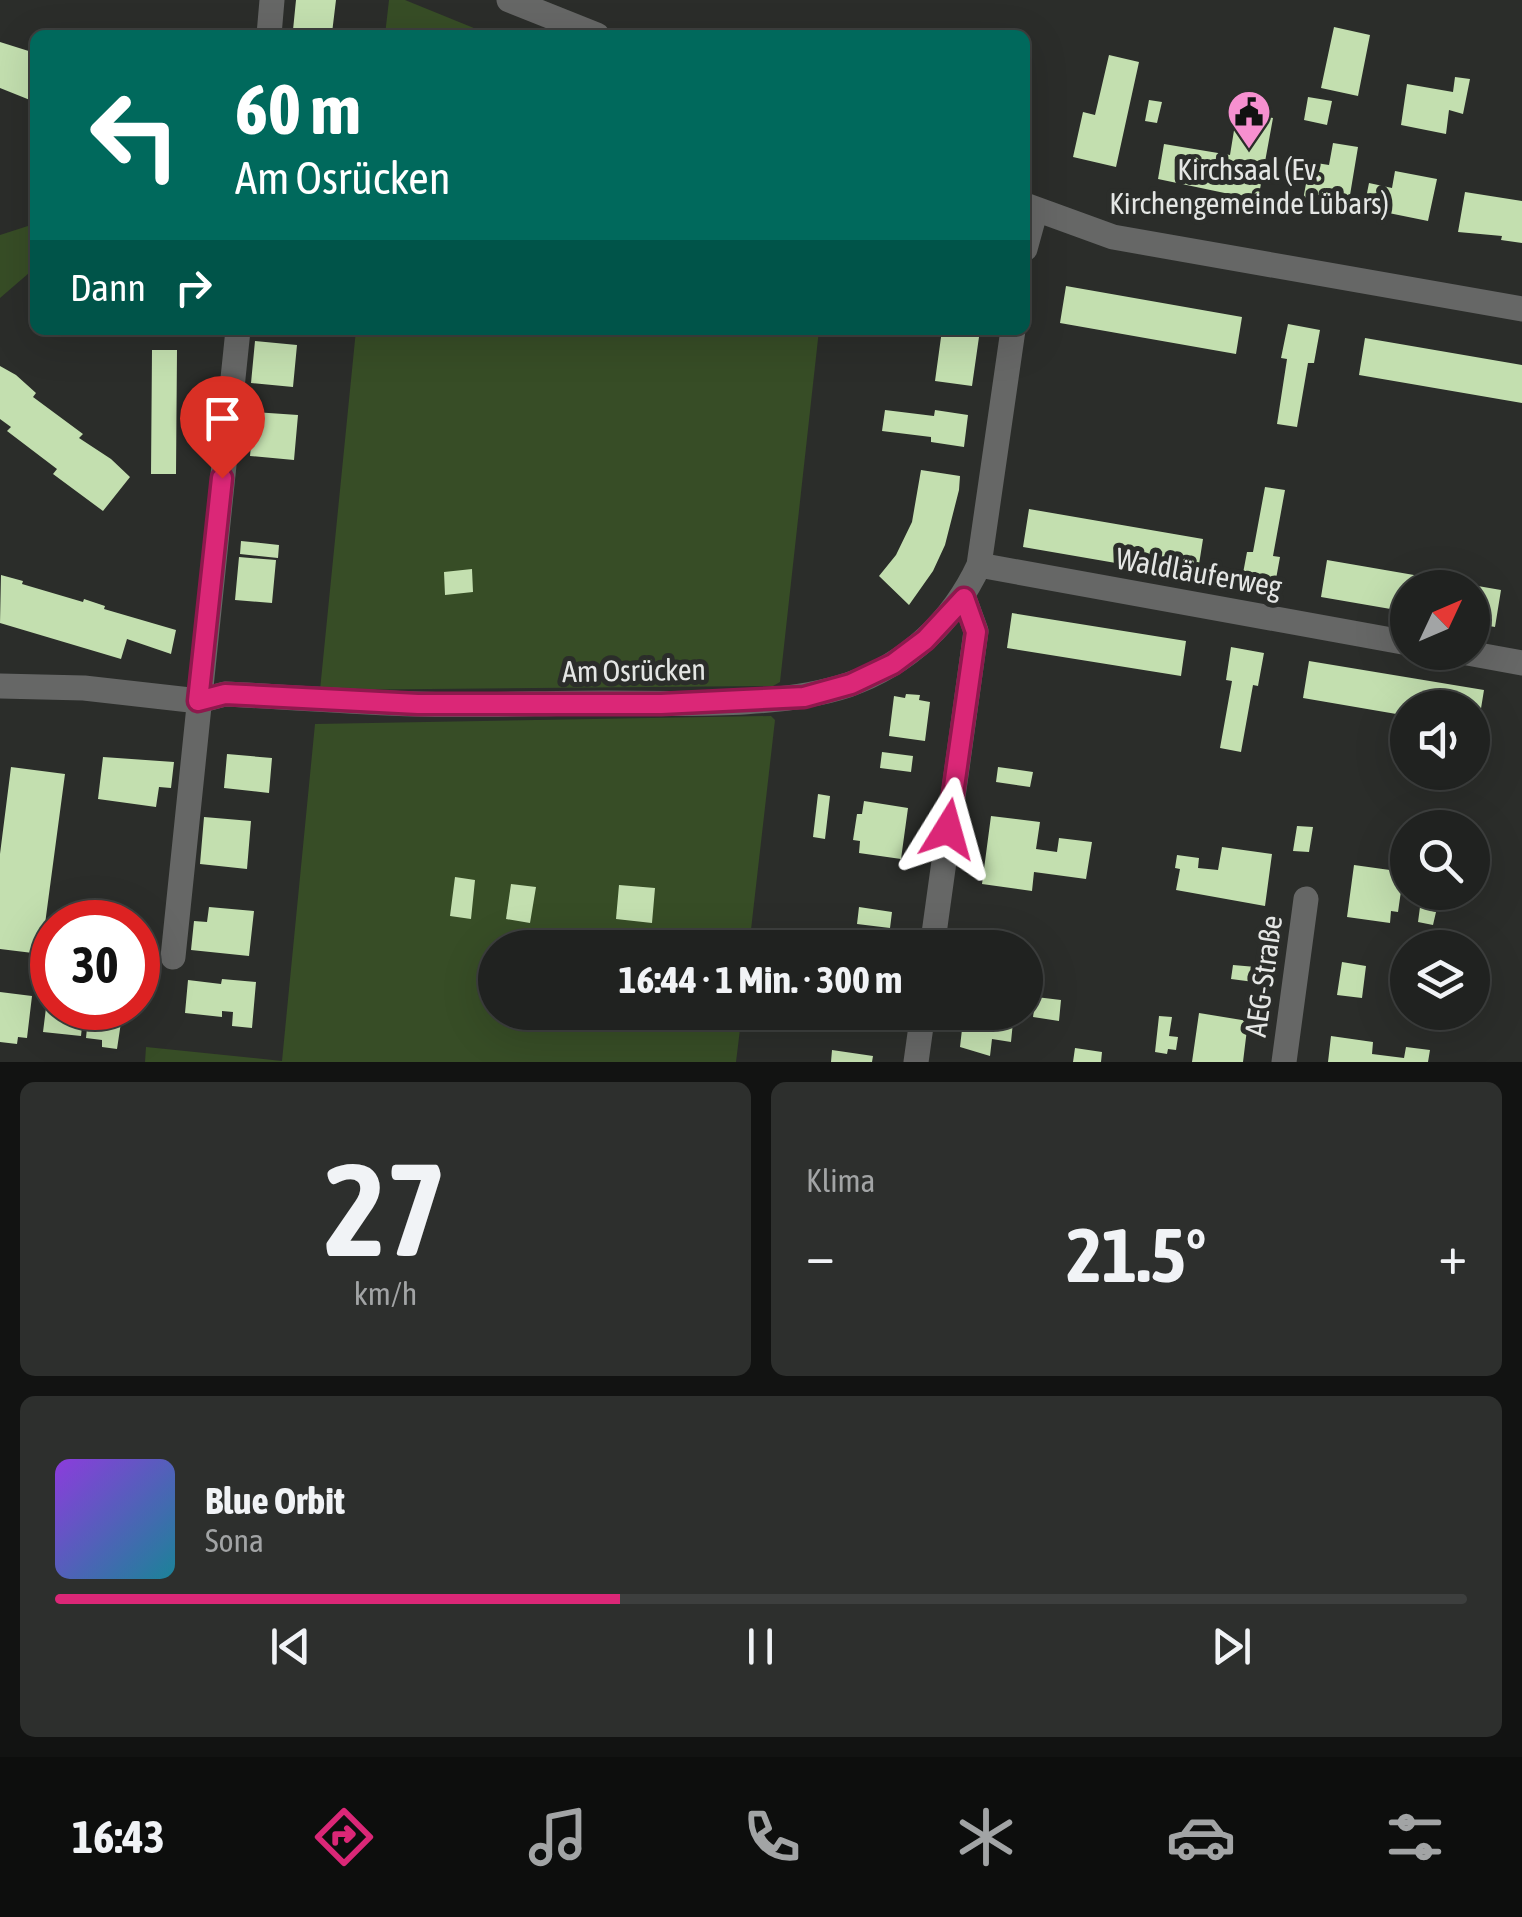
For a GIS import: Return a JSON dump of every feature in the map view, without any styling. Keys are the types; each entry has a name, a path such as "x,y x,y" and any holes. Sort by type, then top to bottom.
{"street":[{"path":"269,30 272,0"},
{"path":"510,0 585,30"},
{"path":"1030,207 1113,237 1522,309"},
{"path":"173,958 237,335"},
{"name":"Am Osrücken","path":"0,686 84,688 198,701 225,694 418,704 661,704 804,697 851,684 893,664 925,640 964,598 980,565 1012,335"},
{"name":"Waldläuferweg","path":"980,565 1390,639"},
{"path":"935,930 976,632 964,598"},
{"path":"1490,657 1522,663"},
{"name":"AEG-Straße","path":"1284,1062 1306,899"},
{"path":"916,1062 920,1030"}],"green space":[{"path":"389,0 405,0 479,30 386,30"},
{"path":"30,225 29,273 0,298 0,235"},
{"path":"356,335 818,335 780,682 773,686 320,690"},
{"path":"771,716 775,720 751,930 478,930 478,1030 740,1030 736,1062 145,1062 146,1047 282,1061 315,724"}],"building":[{"path":"296,0 336,0 332,30 293,30"},
{"path":"1334,27 1370,35 1358,96 1321,88"},
{"path":"0,42 30,51 30,100 0,88"},
{"path":"1109,55 1139,62 1116,167 1073,157 1083,112 1095,115"},
{"path":"1455,77 1470,79 1463,114 1449,110 1446,134 1401,125 1407,84 1453,92"},
{"path":"1308,97 1332,101 1327,125 1304,120"},
{"path":"1149,100 1162,102 1157,123 1145,121"},
{"path":"1254,108 1262,116 1273,118 1258,200 1158,179 1164,144 1230,155 1237,112 1247,113"},
{"path":"1333,143 1358,147 1348,207 1303,200 1310,162 1329,165"},
{"path":"1395,171 1437,179 1428,221 1364,208 1369,183 1392,188"},
{"path":"1465,192 1522,201 1522,243 1501,240 1502,236 1458,232"},
{"path":"1066,286 1242,317 1236,354 1060,323"},
{"path":"1288,324 1320,330 1314,363 1308,363 1297,427 1277,424 1287,359 1281,358"},
{"path":"941,335 979,335 972,386 935,381"},
{"path":"1365,338 1522,365 1522,403 1359,375"},
{"path":"255,341 297,345 293,387 251,383"},
{"path":"152,350 177,350 176,474 151,474"},
{"path":"0,366 16,375 36,393 33,397 83,434 79,438 130,477 103,511 53,474 57,469 7,431 11,427 0,419"},
{"path":"885,410 934,416 935,410 968,415 964,447 931,442 931,437 882,431"},
{"path":"254,412 298,415 294,460 250,456"},
{"path":"921,470 960,476 959,490 945,545 933,571 909,605 879,576 896,555 912,522"},
{"path":"1265,487 1285,490 1273,556 1280,557 1274,590 1241,584 1247,552 1253,552"},
{"path":"1029,509 1203,539 1197,577 1023,547"},
{"path":"241,541 279,545 278,558 240,554"},
{"path":"239,557 276,560 272,603 235,600"},
{"path":"1327,560 1390,571 1390,609 1321,597"},
{"path":"472,569 473,592 445,595 444,572"},
{"path":"1,575 176,630 171,654 127,639 121,659 0,623"},
{"path":"1490,588 1501,590 1495,627 1490,626"},
{"path":"1012,613 1186,641 1181,676 1007,648"},
{"path":"1231,647 1264,653 1258,686 1253,685 1241,752 1220,748 1232,681 1226,680"},
{"path":"1309,661 1484,690 1390,690 1390,713 1303,698"},
{"path":"906,694 920,695 919,700 930,702 925,741 889,736 894,696 905,698"},
{"path":"882,752 913,756 911,772 880,768"},
{"path":"227,754 272,758 269,793 224,788"},
{"path":"103,757 174,762 171,788 159,787 156,807 98,799"},
{"path":"11,767 65,774 48,900 30,900 30,953 0,949 0,854"},
{"path":"998,767 1033,772 1030,787 996,782"},
{"path":"818,794 830,796 825,839 813,837"},
{"path":"864,801 908,808 901,859 859,853 860,841 853,840 857,814 862,814"},
{"path":"991,816 1040,822 1036,849 1057,852 1059,838 1092,842 1086,879 1034,872 1032,891 982,884"},
{"path":"204,817 251,821 247,869 200,864"},
{"path":"1297,826 1313,827 1309,852 1293,851"},
{"path":"1222,847 1272,854 1265,906 1176,890 1180,869 1175,868 1177,855 1199,858 1198,868 1218,870"},
{"path":"1354,865 1390,870 1390,910 1398,910 1391,911 1390,923 1347,917"},
{"path":"455,877 475,880 471,919 450,916"},
{"path":"511,884 536,887 530,923 506,919"},
{"path":"619,885 655,888 652,923 616,919"},
{"path":"209,907 254,911 249,956 191,950 194,921 207,922"},
{"path":"859,907 892,912 890,928 857,924"},
{"path":"1420,910 1436,912 1433,925 1418,922"},
{"path":"1342,962 1366,966 1362,998 1337,995"},
{"path":"1233,965 1256,967 1254,982 1231,979"},
{"path":"222,979 256,982 252,1028 232,1026 233,1012 222,1011 222,1017 185,1013 188,980 221,984"},
{"path":"0,992 30,996 27,1038 18,1037 17,1044 0,1042"},
{"path":"1043,998 1061,1000 1059,1021 1043,1019"},
{"path":"1199,1013 1248,1021 1243,1062 1192,1062"},
{"path":"1159,1016 1172,1017 1169,1036 1178,1037 1176,1050 1168,1049 1167,1054 1155,1052"},
{"path":"43,1030 82,1030 81,1036"},
{"path":"87,1030 120,1030 117,1049 102,1047 102,1040 86,1038"},
{"path":"962,1030 1012,1030 1011,1042 992,1039 990,1056 960,1047"},
{"path":"1331,1036 1373,1042 1372,1054 1404,1058 1406,1047 1430,1050 1428,1062 1328,1062"},
{"path":"1075,1048 1102,1052 1101,1062 1073,1062"},
{"path":"832,1050 873,1056 872,1062 831,1062"}],"place":[{"name":"Kirchsaal (Ev. Kirchengemeinde Lübars)","path":"1249,150"}],"route":[{"path":"222,478 198,701 225,694 418,704 661,704 804,697 851,684 893,664 925,640 964,598 976,632 948,829"}]}
